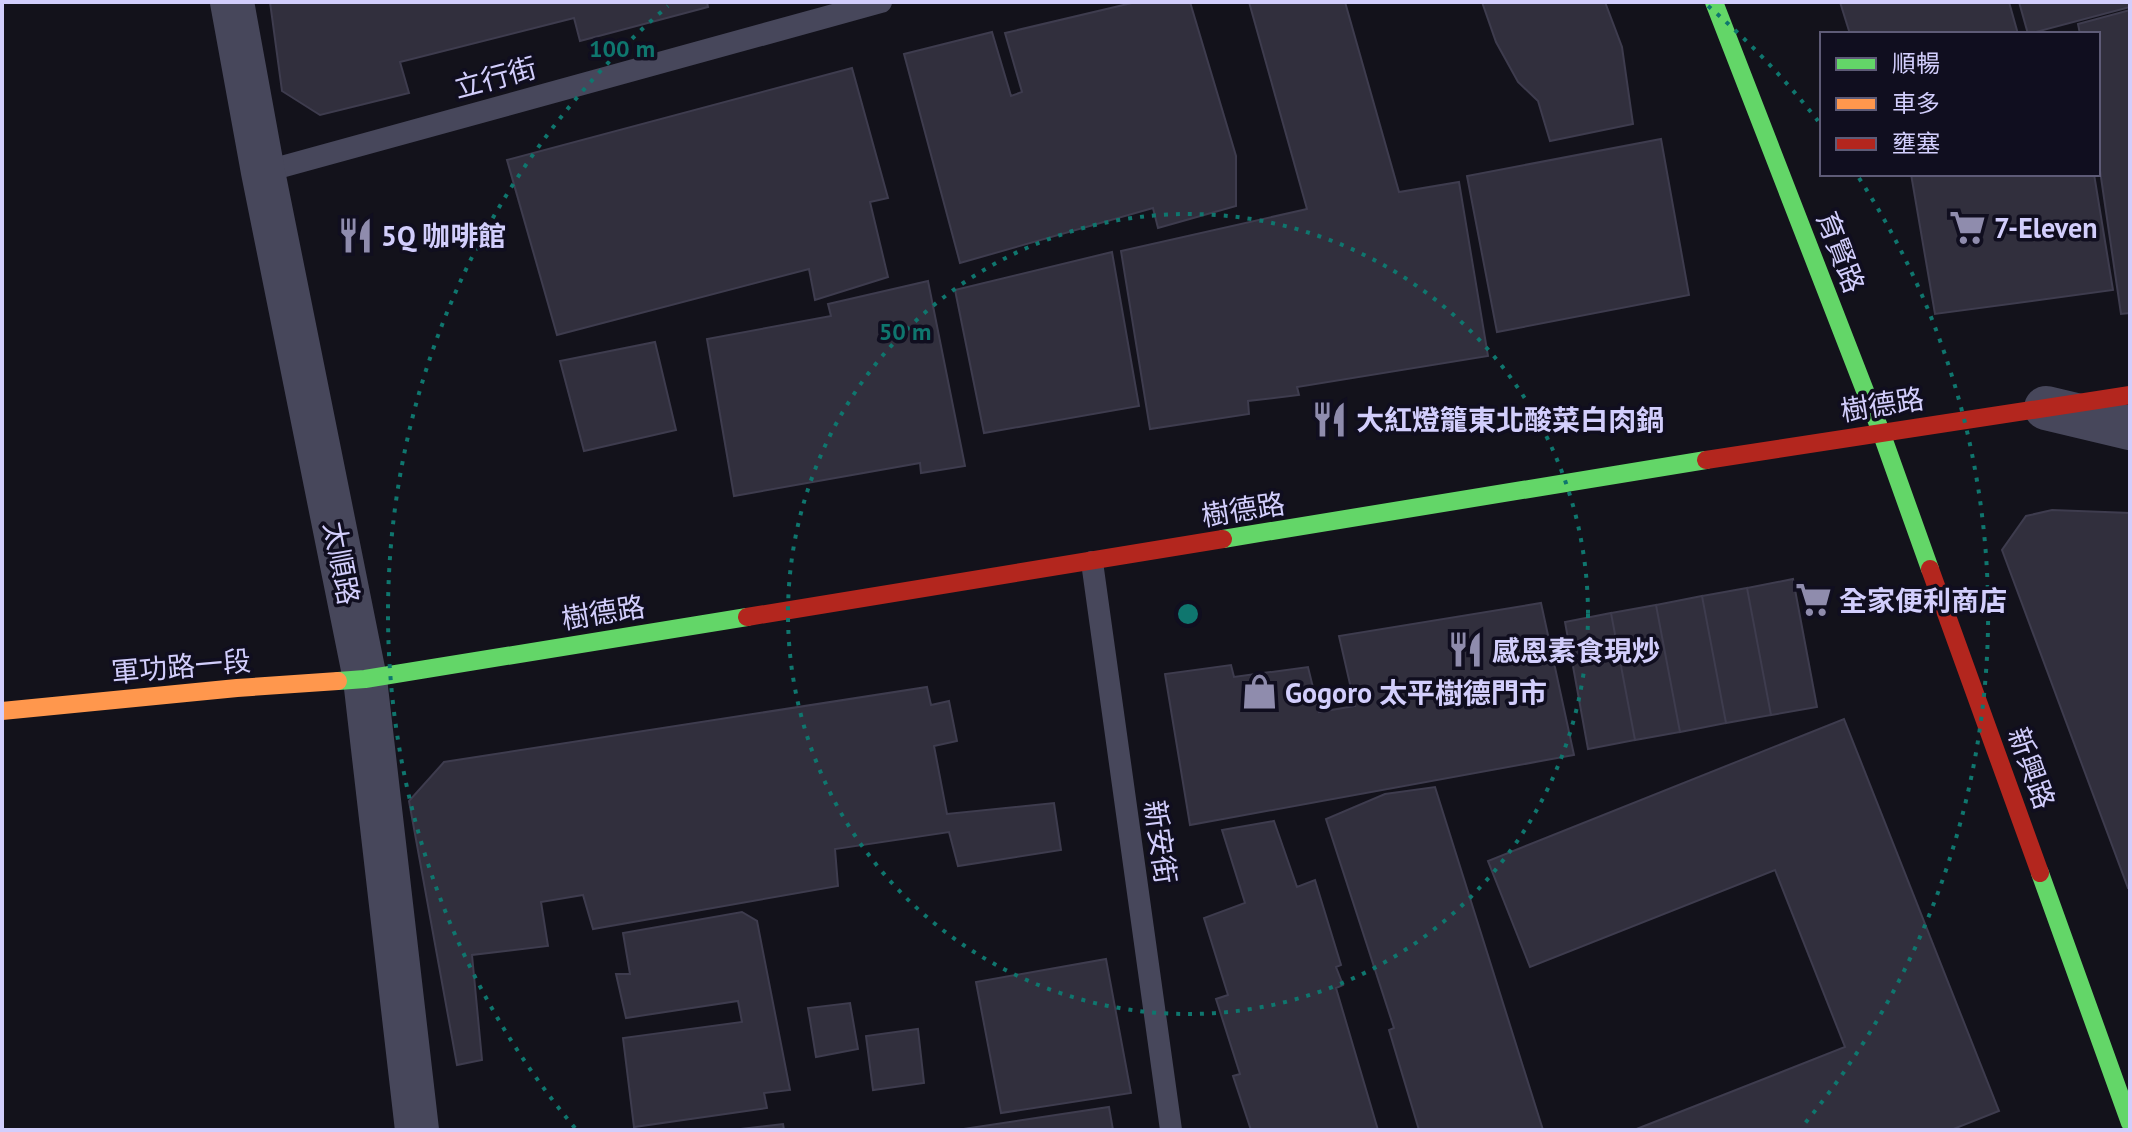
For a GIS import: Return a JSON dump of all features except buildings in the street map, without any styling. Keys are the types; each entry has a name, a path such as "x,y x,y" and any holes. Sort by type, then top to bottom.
{"street":[{"name":"太順路","path":"232,2 365,679 417,1130"},
{"name":"育賢路","path":"1714,2 1881,432"},
{"name":"樹德路","path":"365,679 1881,432 2130,395"},
{"path":"2043,407 2130,428"},
{"name":"新興路","path":"1881,432 2130,1123"},
{"name":"軍功路一段","path":"2,711 365,679"}],"lane":[{"name":"立行街","path":"263,172 881,2"},
{"name":"新安街","path":"1092,562 1171,1130"}],"traffic: fast":[{"path":"1714,2 1881,432 1930,569"},
{"path":"1223,539 1706,460"},
{"path":"338,681 747,617"},
{"path":"2040,873 2130,1123"}],"traffic: slow":[{"path":"2,711 338,681"}],"traffic: jam":[{"path":"1706,460 2130,395"},
{"path":"747,617 1223,539"},
{"path":"1930,569 2040,873"}],"place":[{"name":"7-Eleven","path":"1968,227"},
{"name":"5Q 咖啡館","path":"355,235"},
{"name":"大紅燈籠東北酸菜白肉鍋","path":"1330,419"},
{"name":"全家便利商店","path":"1813,600"},
{"name":"感恩素食現炒","path":"1466,650"},
{"name":"Gogoro 太平樹德門市","path":"1259,692"}]}
